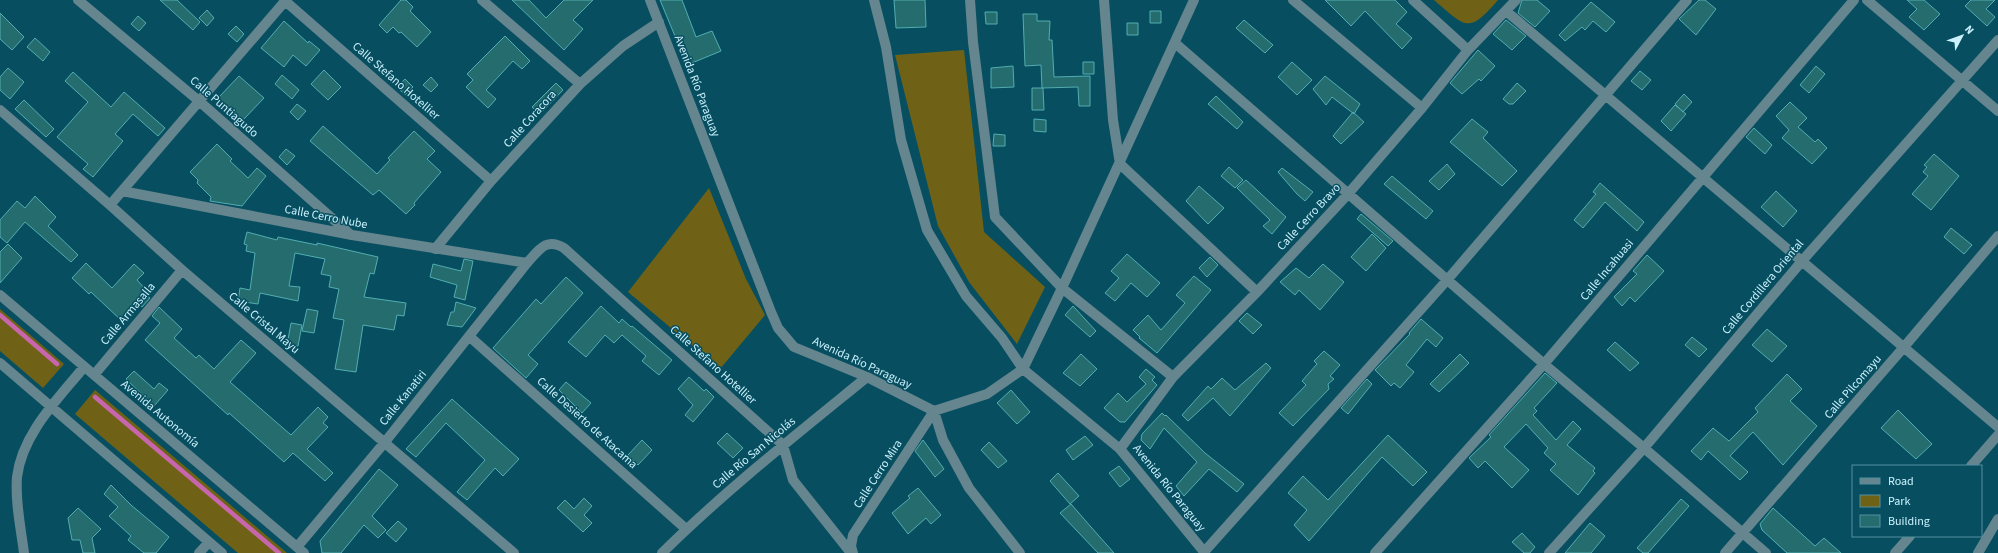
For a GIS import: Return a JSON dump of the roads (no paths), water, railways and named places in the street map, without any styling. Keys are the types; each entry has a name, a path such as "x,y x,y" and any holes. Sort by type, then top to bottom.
{"street":[{"name":"Calle Puntiagudo","path":"78,0 199,101 352,236"},
{"path":"110,205 285,0"},
{"name":"Calle Stefano Hotellier","path":"285,0 491,181"},
{"path":"482,0 580,84"},
{"name":"Avenida Río Paraguay","path":"650,0 778,328 794,346 867,377 934,411"},
{"name":"Avenida Río Paraguay","path":"874,0 886,47 901,140 927,230 966,296 1002,338 1023,369 1120,450 1204,552"},
{"path":"970,0 972,42 995,217 1062,288 1173,377"},
{"path":"1104,0 1113,120 1120,164 1258,292"},
{"path":"1020,553 969,488 944,440 934,411 986,394 1023,369 1120,164 1194,0"},
{"path":"1293,0 1422,108"},
{"path":"1413,0 1468,50"},
{"name":"Calle Cerro Bravo","path":"1120,450 1173,377 1258,292 1348,194 1422,108 1468,50 1516,0"},
{"path":"1204,552 1448,279 1687,0"},
{"name":"Calle Incahuasi","path":"1375,553 1544,364 1854,0"},
{"path":"1867,0 1998,111"},
{"path":"1506,11 1998,427"},
{"name":"Calle Coracora","path":"434,249 491,181 580,84 623,46 659,22"},
{"name":"Calle Cordillera Oriental","path":"1549,553 1644,448 1802,261 1998,40"},
{"path":"1175,43 1544,364 1766,553"},
{"name":"Calle Cristal Mayu","path":"0,110 110,205 182,270 514,553"},
{"name":"Calle Cerro Nube","path":"122,191 352,236 527,263"},
{"name":"Calle Pilcomayu","path":"1725,553 1743,534 1998,236"},
{"name":"Calle Stefano Hotellier","path":"527,263 541,248 548,244 556,243 564,248 783,445"},
{"name":"Calle Kanatiri","path":"300,550 527,263"},
{"name":"Calle Armasalla","path":"94,375 182,270"},
{"name":"Avenida Autonomía","path":"0,295 300,550"},
{"name":"Calle Desierto de Atacama","path":"470,337 686,529"},
{"path":"0,363 222,553"},
{"path":"24,553 17,495 17,477 27,443 52,407 84,367"},
{"name":"Calle Río San Nicolás","path":"662,553 686,529 783,445 867,377"},
{"name":"Calle Cerro Mira","path":"852,553 851,546 853,535 934,411"},
{"path":"1972,465 1998,435"},
{"path":"783,445 793,480 852,553"},
{"path":"1978,553 1998,519"},
{"path":"1896,553 1909,537"},
{"path":"199,553 209,542"}],"waterway":[{"path":"0,315 57,364"},
{"path":"95,397 279,553"}]}
